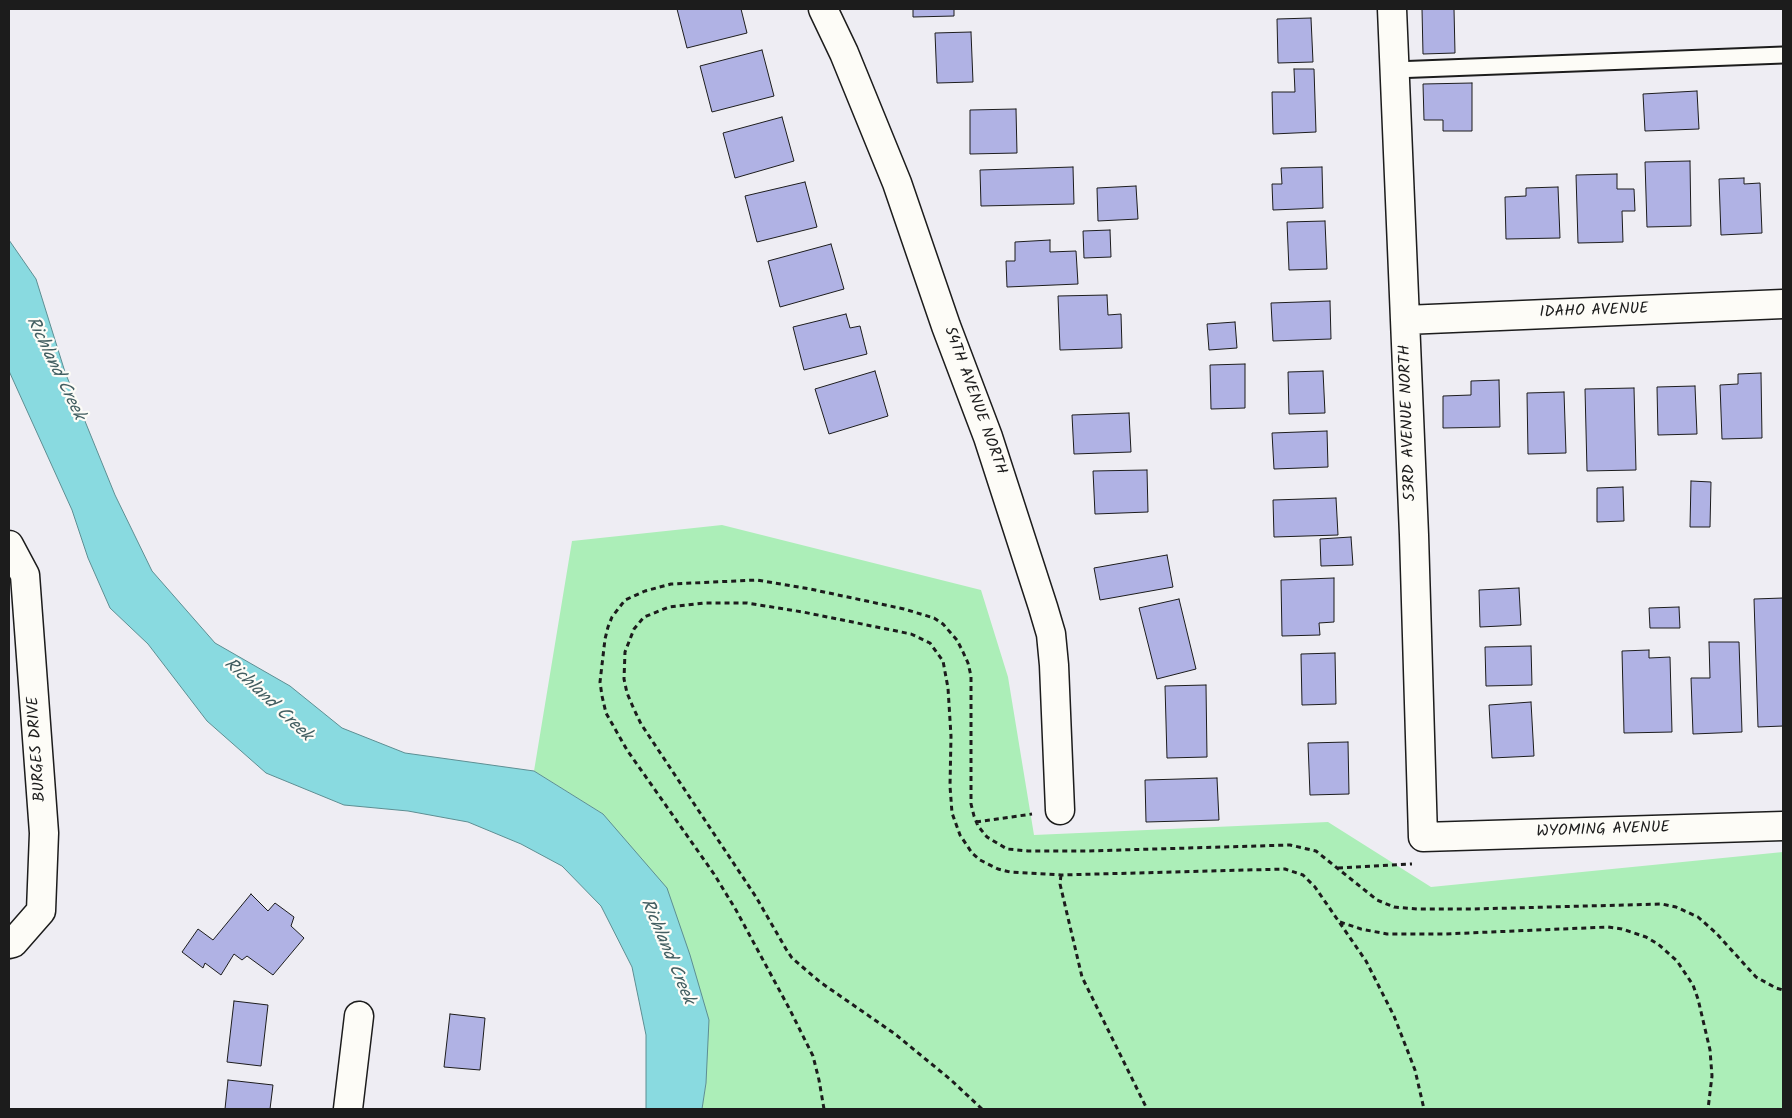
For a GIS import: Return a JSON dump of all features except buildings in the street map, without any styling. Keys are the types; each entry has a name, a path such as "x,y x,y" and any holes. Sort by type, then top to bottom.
{"street":[{"name":"54TH AVENUE NORTH","path":"823,9 844,53 897,182 950,335 992,446 1041,599 1051,634 1054,665 1060,810"},
{"name":"53RD AVENUE NORTH","path":"1392,9 1414,534 1423,837"},
{"name":"IDAHO AVENUE","path":"1405,320 1783,304"},
{"name":"BURGES DRIVE","path":"9,545 25,575 44,832 41,910 13,942 9,944"},
{"name":"WYOMING AVENUE","path":"1423,837 1783,826"},
{"path":"348,1109 359,1016"}],"lane":[{"path":"1394,70 1783,55"}],"path":[{"path":"982,1109 951,1080 901,1039 820,982 801,966 786,949 756,897 641,724 632,707 627,693 624,666 625,652 634,629 644,617 669,607 704,603 747,603 803,612 911,634 930,643 942,661 946,674 950,708 951,806 955,823 966,845 980,860 998,869 1010,872 1061,875 1285,869 1303,875 1309,879 1366,961 1394,1016 1415,1070 1424,1109"},
{"path":"976,822 1060,810"},
{"path":"1338,868 1424,864 1423,837"},
{"path":"1061,875 1060,884 1082,977 1147,1109"},
{"path":"1339,921 1362,929 1388,934 1444,934 1608,927 1622,929 1646,937 1658,944 1677,961 1693,985 1710,1050 1712,1076 1708,1109"}],"green space":[{"path":"722,525 981,590 1008,677 1034,835 1328,822 1431,887 1783,852 1783,1109 702,1109 706,1083 603,814 534,771 572,541"}],"water":[{"name":"Richland Creek","path":"9,240 36,279 65,372 115,495 152,571 215,643 290,686 342,728 405,753 534,771 603,814 667,888 690,955 709,1020 706,1083 702,1109 646,1109 646,1035 632,967 601,906 562,866 521,844 468,822 408,811 344,805 266,773 207,721 148,644 110,608 88,558 72,510 9,371"}]}
